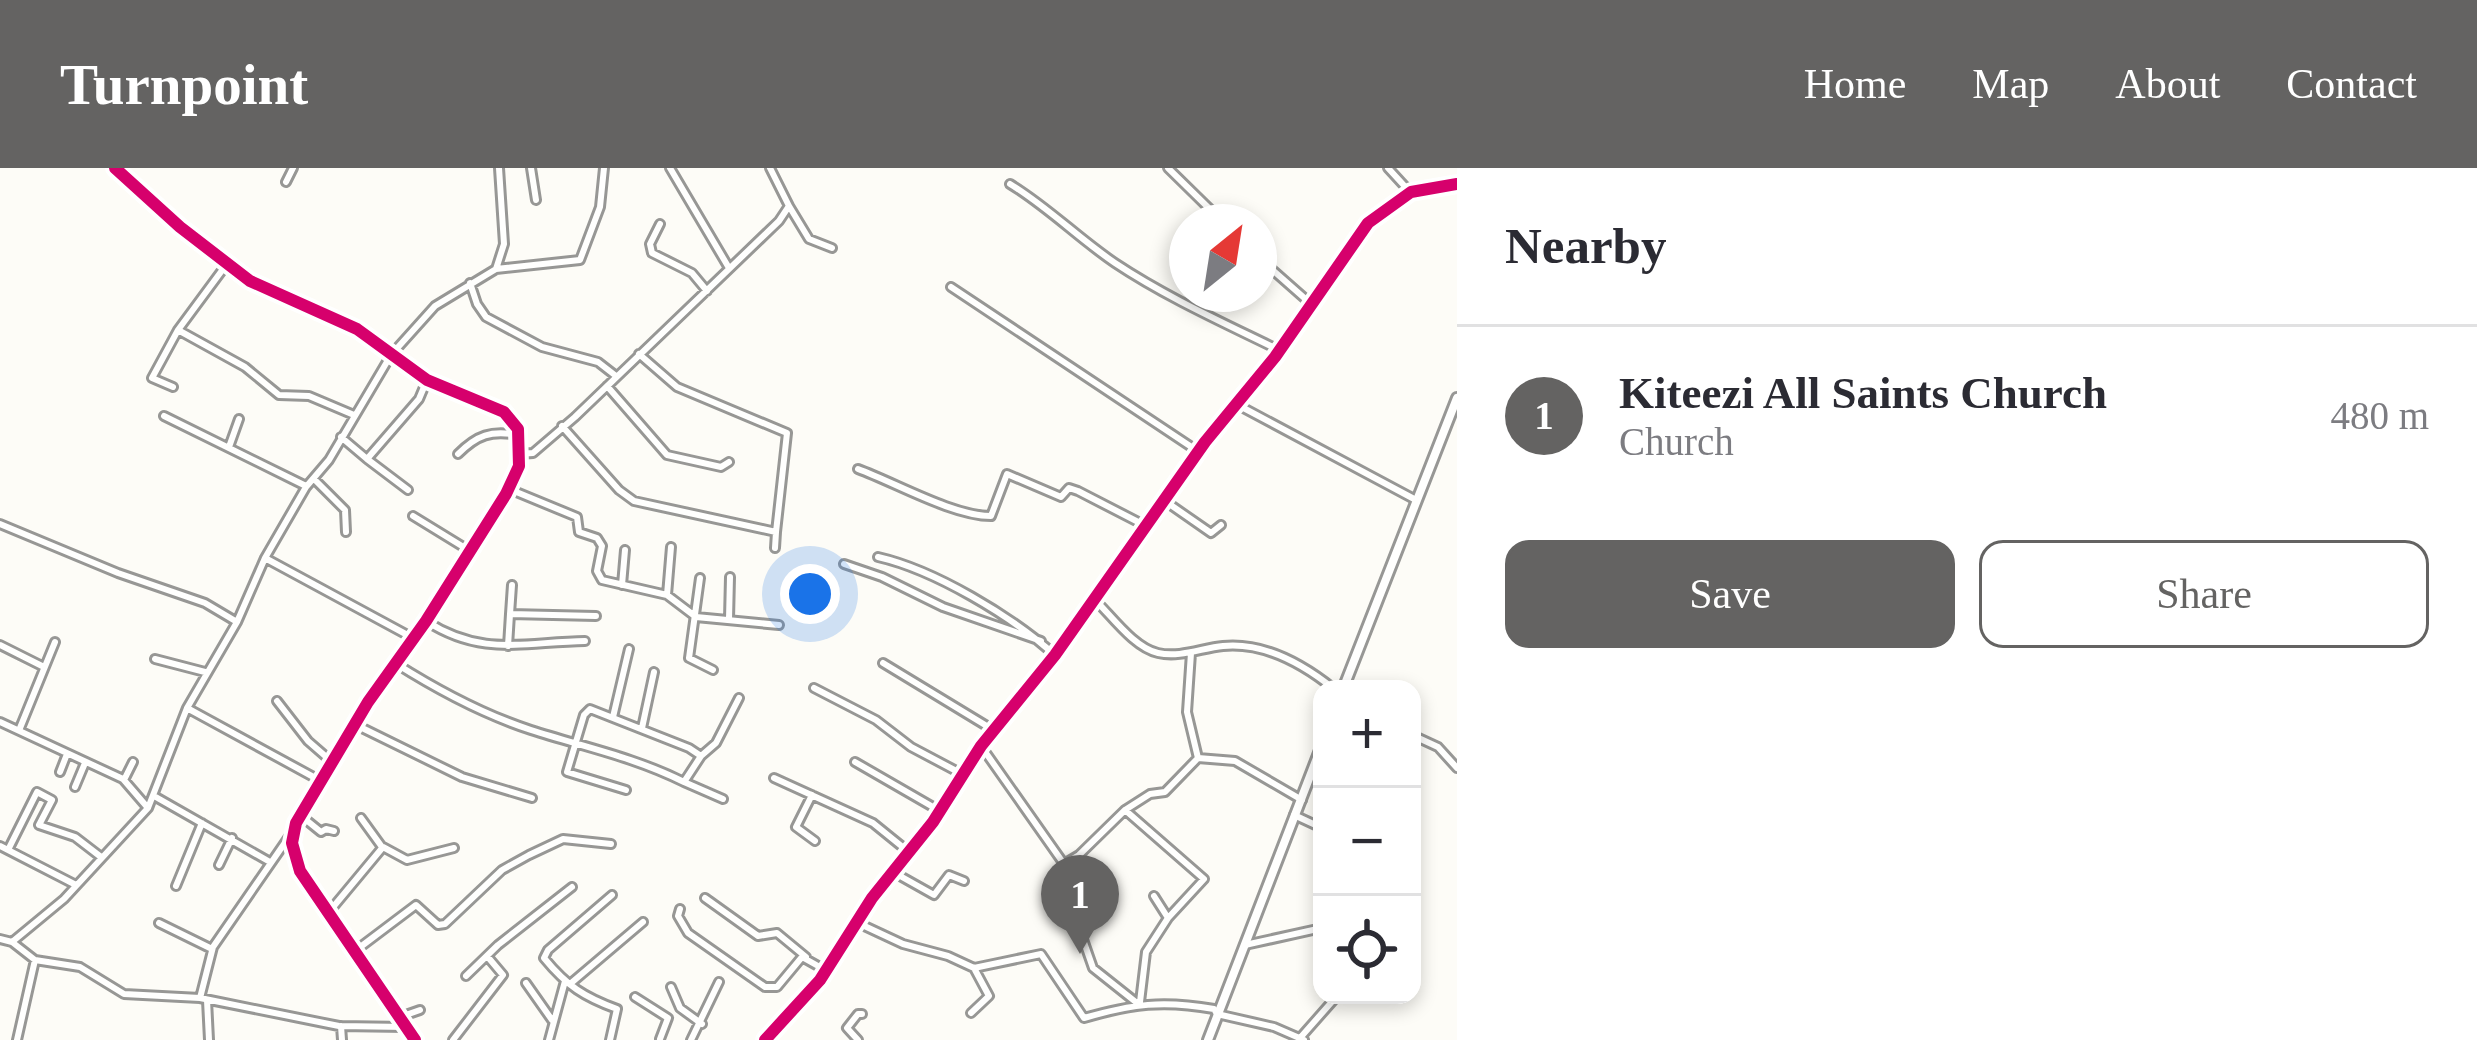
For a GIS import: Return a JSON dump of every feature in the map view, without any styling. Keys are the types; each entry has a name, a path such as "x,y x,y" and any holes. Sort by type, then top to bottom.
{"street":[{"path":"115,168 250,281 357,328 427,380 494,406 510,419 518,435 519,454 509,488 426,621 354,724 293,831 212,950 203,999 209,1040"},
{"path":"286,182 293,168"},
{"path":"496,269 503,244 499,169 509,168"},
{"path":"531,168 536,200"},
{"path":"12,942 53,910 148,808 187,708 237,622 265,557 391,355 435,305 496,269 580,260 600,207 604,168"},
{"path":"670,168 729,268"},
{"path":"770,168 809,239 832,248"},
{"path":"1168,168 1205,204"},
{"path":"1388,168 1411,192"},
{"path":"1010,184 1045,205 1116,264 1280,350"},
{"path":"765,1040 827,971 981,746 1055,655 1368,223 1411,192 1457,184"},
{"path":"519,454 533,453 607,386 779,221 788,206"},
{"path":"660,224 650,250 692,273 706,291"},
{"path":"173,387 152,378 178,330 226,265"},
{"path":"1277,274 1310,303"},
{"path":"470,283 486,317 542,347 598,362 617,376"},
{"path":"951,287 1198,452"},
{"path":"178,330 245,367 279,395 309,396 354,415"},
{"path":"639,354 677,387 787,433 775,548"},
{"path":"367,459 419,398 427,380"},
{"path":"607,386 668,455 710,465 728,462"},
{"path":"1454,401 1452,421 1457,423"},
{"path":"1346,680 1454,401"},
{"path":"1236,404 1416,500"},
{"path":"164,416 307,487"},
{"path":"229,447 239,419"},
{"path":"562,426 634,501 776,532"},
{"path":"458,454 472,439 484,435 497,431 518,435"},
{"path":"341,437 408,490"},
{"path":"858,469 978,516 991,516 1006,474 1051,496 1061,497 1070,488 1146,526"},
{"path":"314,479 345,510 346,532"},
{"path":"509,488 577,517 580,532 602,545 597,571 602,580 667,595 696,616 779,625"},
{"path":"1165,501 1202,529 1211,532 1221,525"},
{"path":"413,517 470,551"},
{"path":"0,524 205,603 237,622"},
{"path":"667,595 671,547"},
{"path":"622,584 625,550"},
{"path":"265,557 413,638"},
{"path":"878,557 952,588 1042,641 1055,655"},
{"path":"844,564 943,608 1042,641"},
{"path":"729,619 730,577"},
{"path":"700,578 689,658 713,670"},
{"path":"508,646 512,585"},
{"path":"1094,599 1139,643 1156,653 1191,653 1226,645 1274,653 1322,680"},
{"path":"510,614 596,616"},
{"path":"426,621 471,644 585,641"},
{"path":"20,728 55,642"},
{"path":"0,645 44,667"},
{"path":"613,717 629,649"},
{"path":"1191,653 1187,712 1198,758"},
{"path":"155,659 205,672"},
{"path":"395,663 421,680 526,728 621,754 723,800"},
{"path":"883,663 995,731"},
{"path":"642,728 654,672"},
{"path":"814,688 876,720 911,747 962,775"},
{"path":"684,782 700,756 716,743 739,698"},
{"path":"277,701 308,741 331,761"},
{"path":"187,708 319,780"},
{"path":"626,790 567,772 590,709 700,756"},
{"path":"0,722 124,780 148,808"},
{"path":"354,724 462,777 532,798"},
{"path":"1421,739 1438,747 1457,769"},
{"path":"981,746 1064,864 1124,810 1150,794 1165,792 1198,758"},
{"path":"60,772 67,754"},
{"path":"1198,758 1235,761 1302,800"},
{"path":"124,780 133,762"},
{"path":"855,762 940,811"},
{"path":"75,787 86,763"},
{"path":"1208,1040 1313,770"},
{"path":"774,778 873,823 910,853"},
{"path":"76,885 4,848 37,792 52,800 39,825 75,837 101,857"},
{"path":"812,795 796,827 815,841"},
{"path":"154,796 272,863"},
{"path":"1124,810 1204,879 1168,918 1146,952 1139,1002"},
{"path":"300,815 321,832 334,831"},
{"path":"1294,815 1313,824"},
{"path":"361,818 382,848 407,860 454,848"},
{"path":"176,886 202,823"},
{"path":"293,831 300,871 415,1040"},
{"path":"219,866 232,838"},
{"path":"355,952 416,905 438,925 445,924 502,870 560,840 611,844"},
{"path":"329,912 382,848"},
{"path":"892,872 934,895 949,875 964,881"},
{"path":"466,976 572,887"},
{"path":"610,1040 617,1010 588,1000 544,958 612,895"},
{"path":"1154,896 1168,918"},
{"path":"704,898 758,936 776,933 827,971"},
{"path":"680,909 678,916 688,933 765,987 777,987 802,957 807,958"},
{"path":"549,1040 567,983 643,922"},
{"path":"159,923 212,950"},
{"path":"857,923 974,968 1041,954 1084,1018 1139,1002 1210,1008 1302,1039 1330,1004"},
{"path":"1079,928 1094,968 1139,1002"},
{"path":"1245,945 1313,930"},
{"path":"0,939 12,942 35,960 80,967 124,994 203,999 341,1026 403,1022 420,1010"},
{"path":"453,1040 503,975 487,956"},
{"path":"17,1040 35,960"},
{"path":"971,1013 989,996 974,968"},
{"path":"691,1040 719,982"},
{"path":"526,983 552,1020"},
{"path":"671,987 680,1008 702,1024"},
{"path":"635,997 668,1018 663,1039"},
{"path":"858,1040 847,1028 858,1013 862,1015"},
{"path":"341,1026 342,1040"}],"cycle path":[{"path":"115,168 250,281 357,329 427,380 504,412 518,429 519,466 506,494 368,702 296,823 292,843 300,871 415,1040"},
{"path":"765,1040 820,980 872,898 933,822 981,746 1055,655 1368,223 1411,192 1457,184"}],"place":[{"name":"Kiteezi All Saints Church","path":"1080,954"}]}
